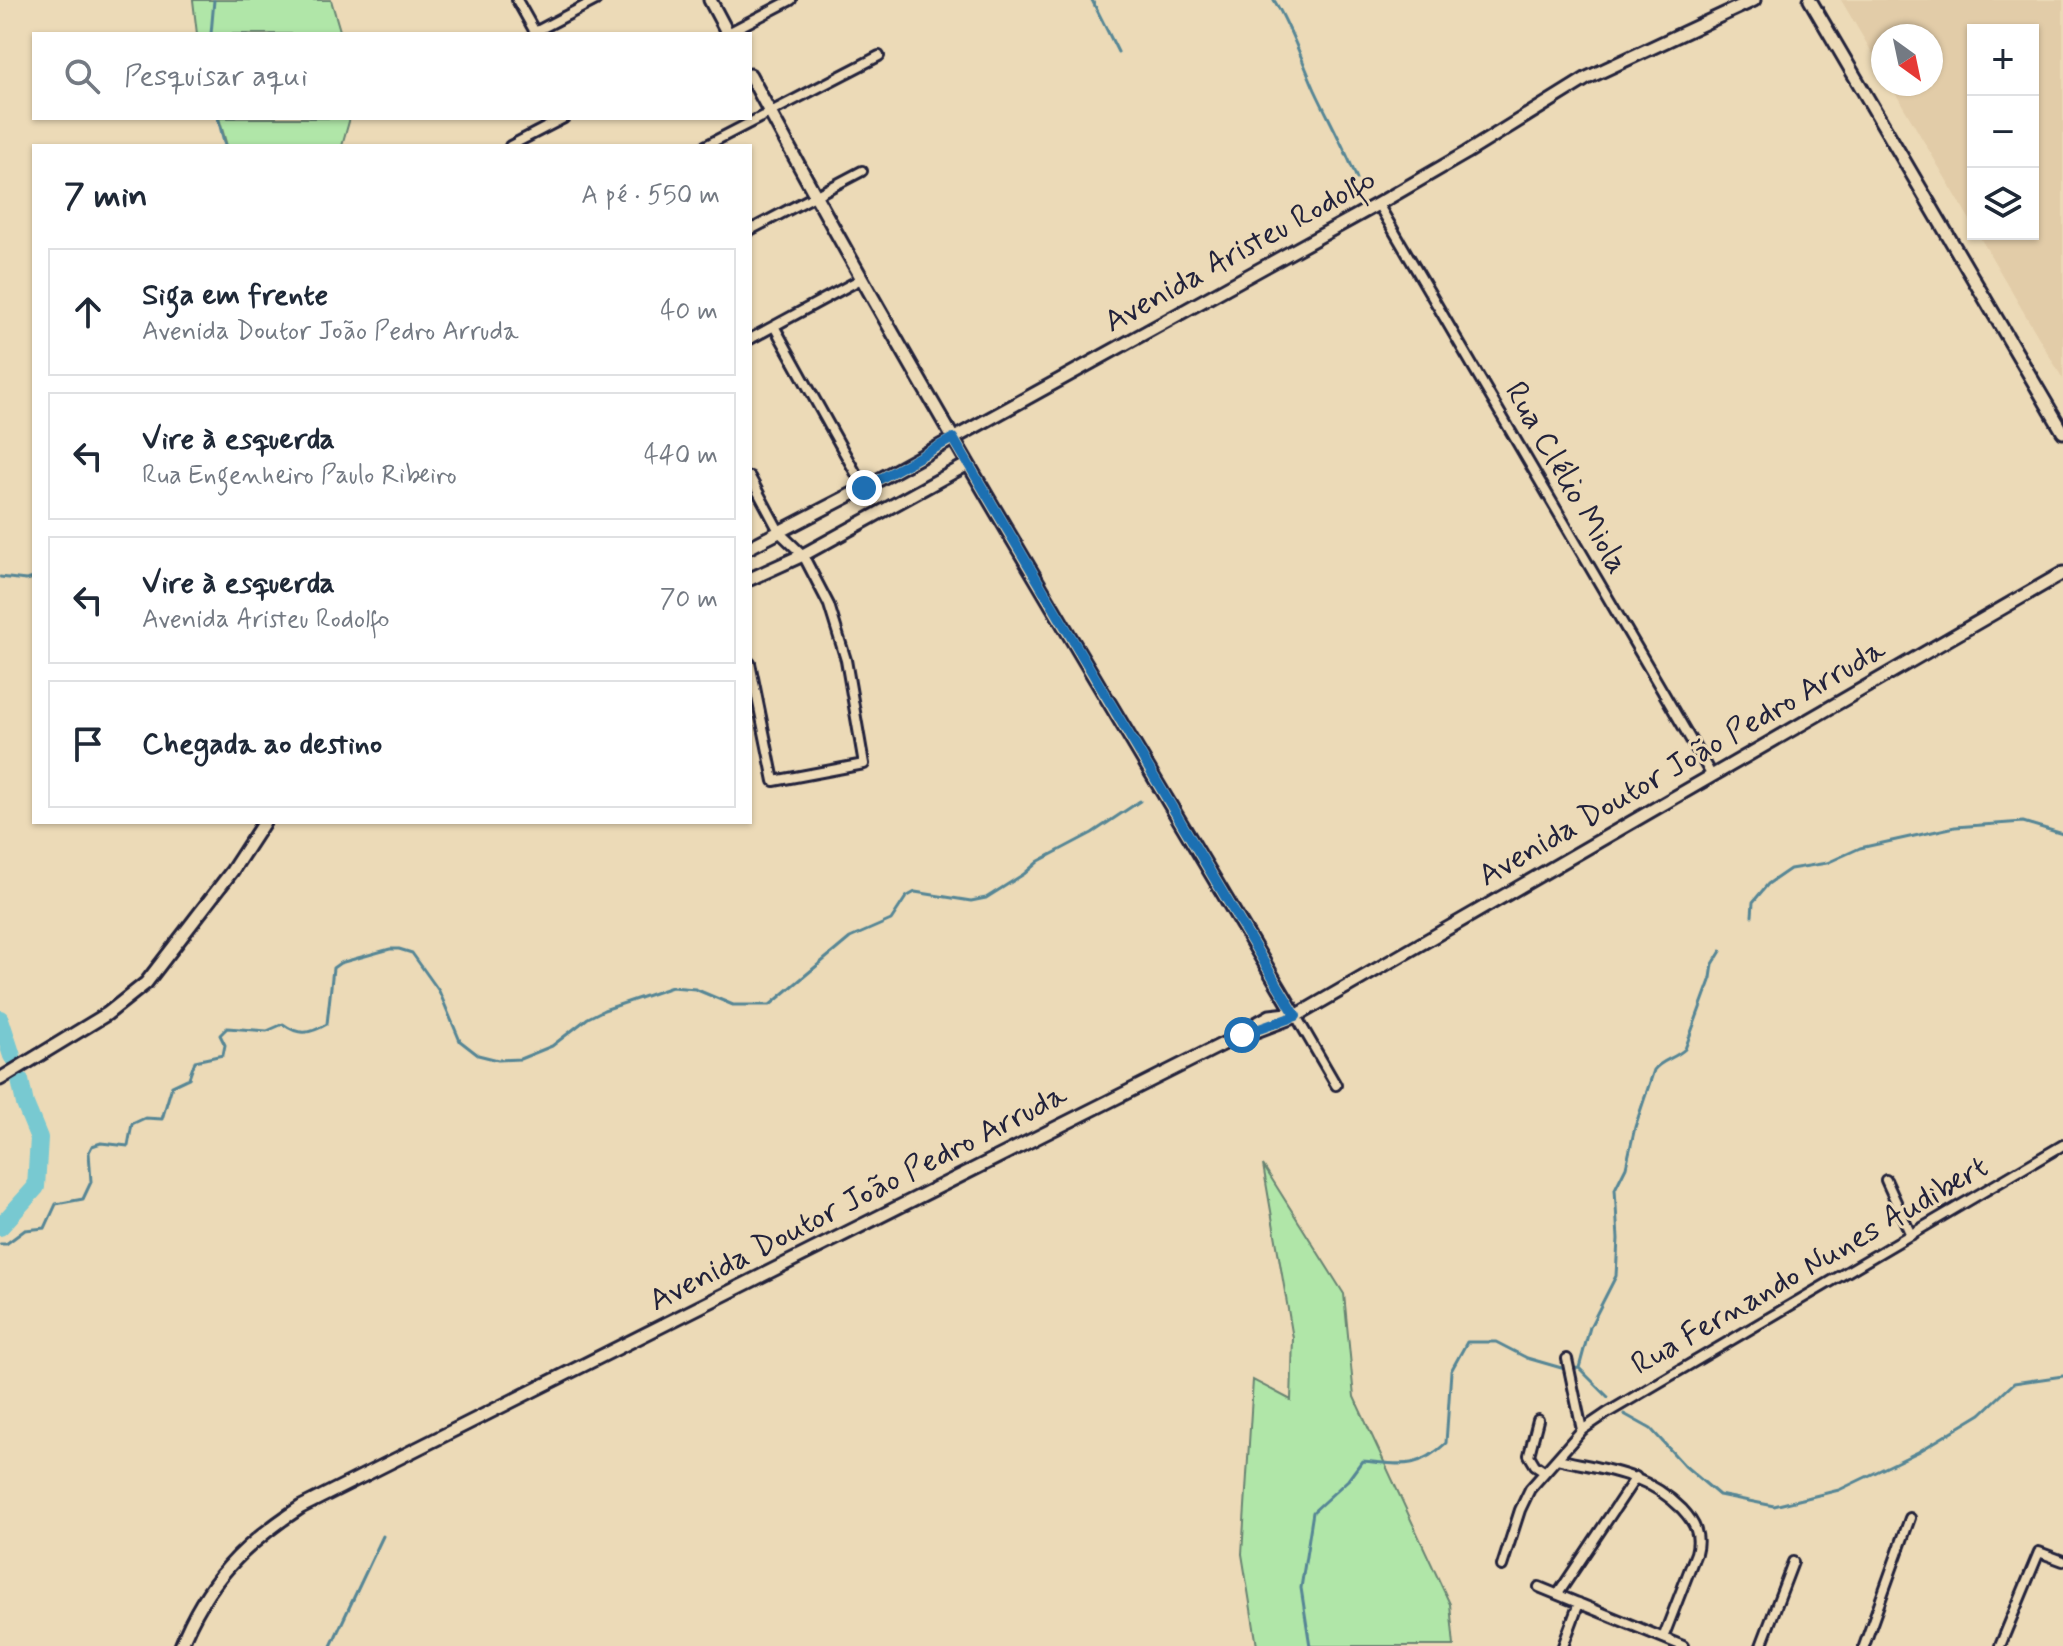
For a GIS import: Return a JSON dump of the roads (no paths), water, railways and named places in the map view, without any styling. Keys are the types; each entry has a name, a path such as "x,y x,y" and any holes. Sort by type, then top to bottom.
{"street":[{"path":"517,0 535,32 596,0"},
{"path":"710,0 726,32"},
{"path":"731,32 791,0"},
{"name":"Avenida Aristeu Rodolfo","path":"752,546 864,488 1378,204 1587,78 1754,0"},
{"path":"1810,0 2063,432"},
{"path":"709,144 879,56"},
{"path":"752,79 861,279 968,464 1336,1085"},
{"path":"514,144 560,120"},
{"path":"752,229 862,171"},
{"name":"Rua Clélio Miola","path":"1378,204 1712,776"},
{"path":"752,338 861,279"},
{"path":"774,326 864,488"},
{"path":"752,578 803,555 968,464"},
{"path":"752,481 780,533 803,555 818,580 838,630 864,764 774,781 752,673"},
{"name":"Avenida Doutor João Pedro Arruda","path":"181,1646 201,1601 213,1583 255,1540 278,1522 322,1496 1227,1042 1270,1016 1283,1013 1296,1016 1299,1005 1327,998 2063,573"},
{"path":"1,1077 107,1014 146,983 232,871 263,824"},
{"name":"Rua Fernando Nunes Audibert","path":"1502,1566 1530,1489 1582,1430 1621,1404 2063,1145"},
{"path":"1886,1180 1911,1235"},
{"path":"1567,1359 1582,1430"},
{"path":"1538,1420 1529,1455 1535,1465 1544,1471"},
{"path":"1557,1459 1636,1477 1670,1497 1697,1528 1699,1540 1663,1638"},
{"path":"1558,1594 1636,1477"},
{"path":"1864,1646 1910,1518"},
{"path":"2000,1646 2039,1552 2063,1561"},
{"path":"1761,1646 1793,1562"},
{"path":"1539,1587 1683,1646"},
{"path":"1563,1646 1579,1603"}],"waterway":[{"path":"211,32 214,0"},
{"path":"1092,0 1118,52"},
{"path":"1274,0 1357,179"},
{"path":"218,120 224,144"},
{"path":"0,577 32,578"},
{"path":"0,1244 6,1244 25,1230 45,1228 56,1204 83,1199 91,1182 89,1152 92,1146 101,1143 128,1146 132,1124 145,1118 162,1119 172,1086 189,1078 195,1061 223,1055 225,1045 220,1035 227,1028 267,1031 283,1024 305,1032 327,1024 333,968 340,963 390,949 412,953 439,991 460,1041 478,1055 498,1060 520,1059 552,1046 588,1018 604,1010 672,987 695,989 733,1005 770,1005 850,938 891,920 906,897 915,892 971,901 986,898 1039,861 1092,833 1140,801"},
{"path":"1752,916 1753,902 1768,884 1790,869 1827,863 1860,848 1955,827 2023,822 2063,834"},
{"path":"1579,1368 1590,1327 1616,1276 1618,1239 1615,1189 1626,1167 1635,1127 1654,1070 1685,1049 1711,978 1713,964 1721,951"},
{"path":"0,1019 12,1056"},
{"path":"0,1227 36,1187 39,1138 25,1104 20,1080"},
{"path":"1310,1646 1301,1588 1313,1512 1348,1480 1362,1461 1407,1464 1426,1458 1446,1443 1451,1371 1467,1342 1496,1342 1527,1358 1565,1369 1579,1368 1608,1397"},
{"path":"1624,1414 1651,1429 1685,1466 1719,1495 1774,1506 1839,1490 1918,1452 1981,1414 2014,1383 2063,1376"},
{"path":"331,1646 383,1536"}]}
